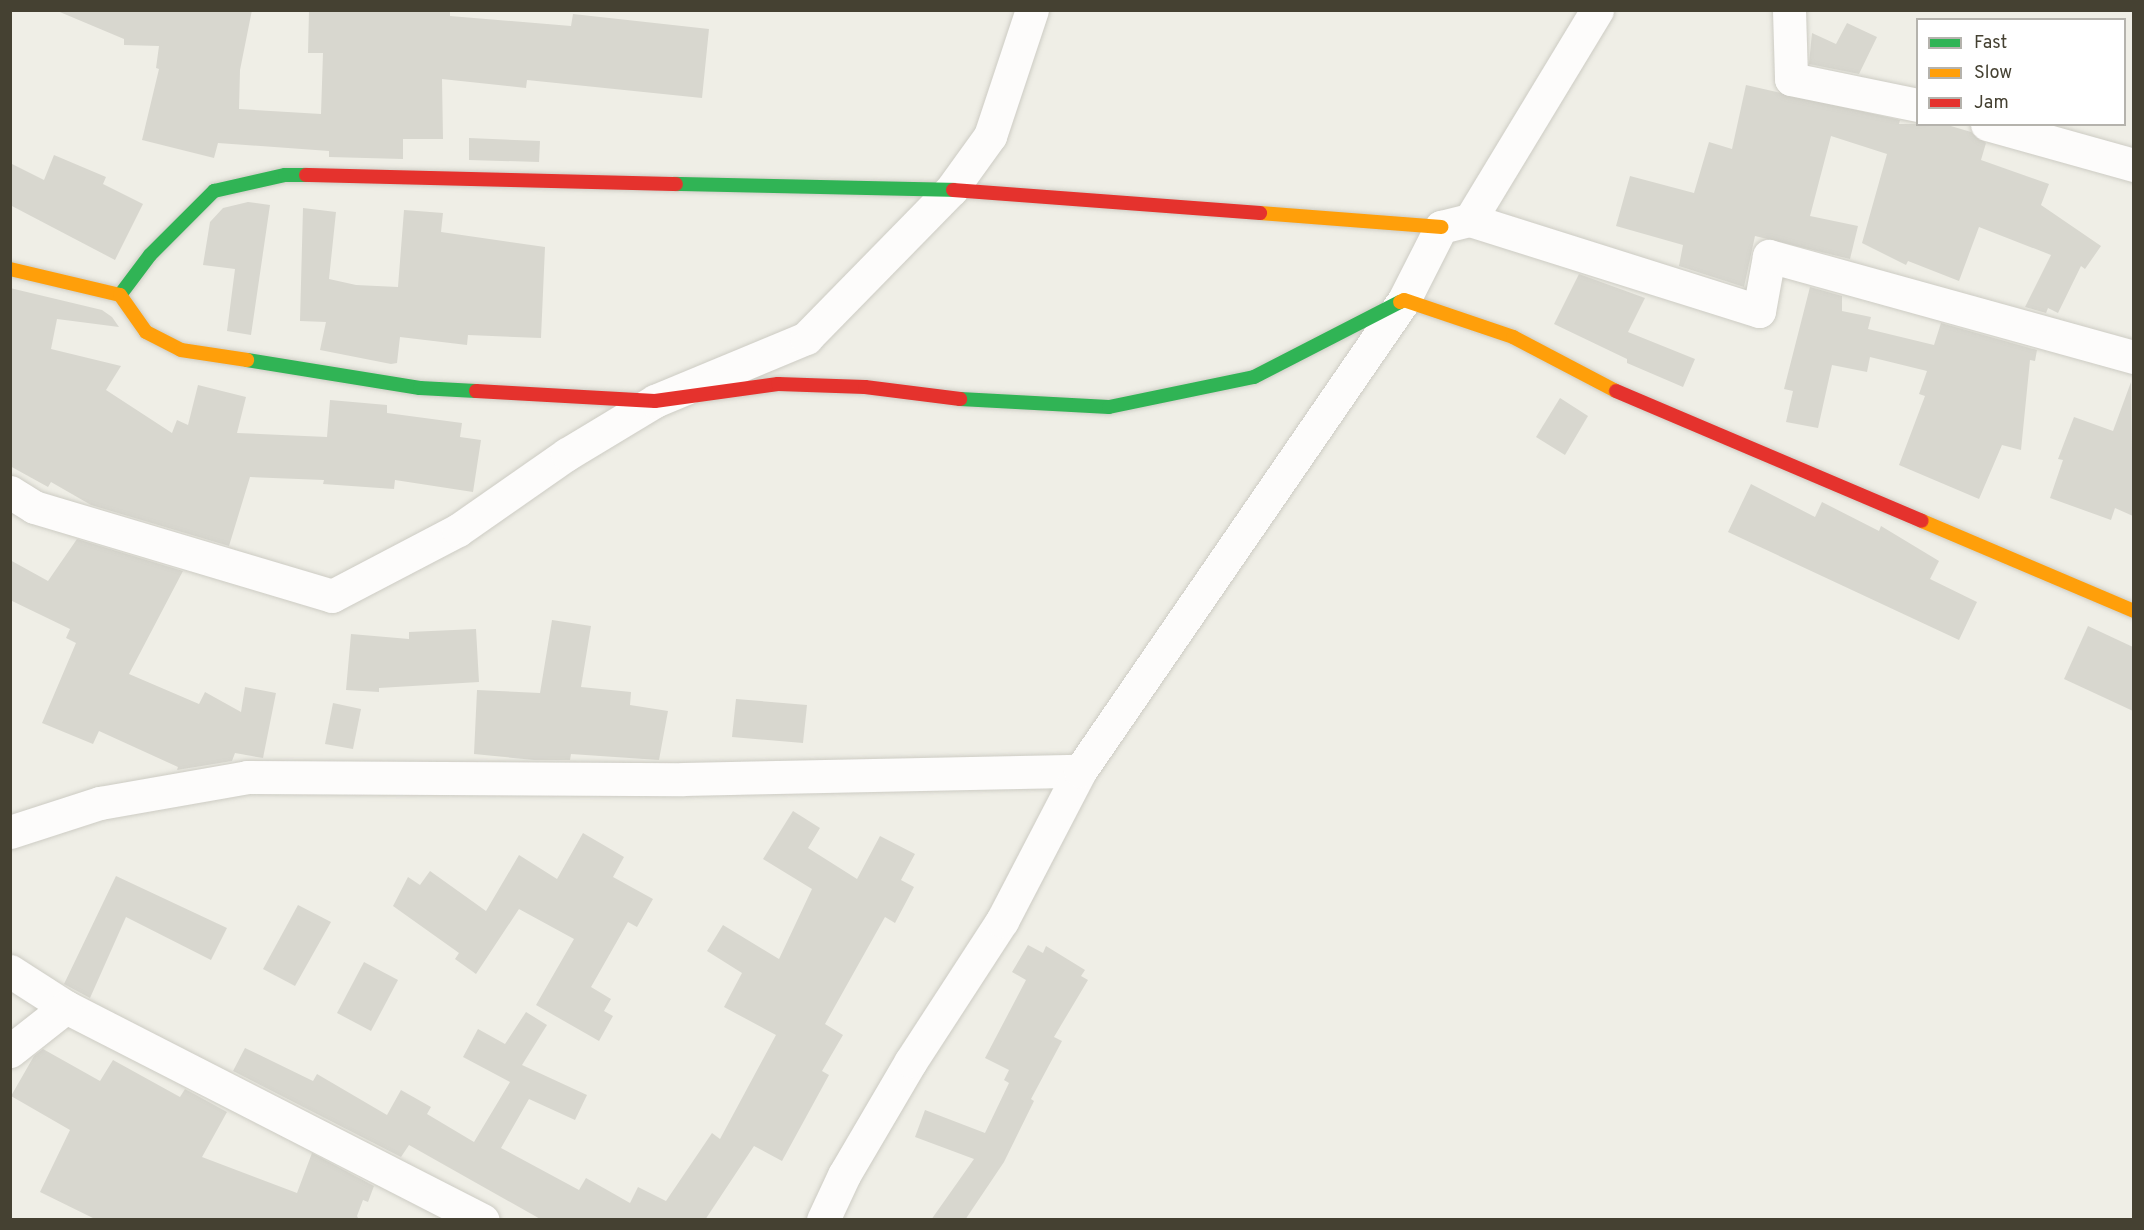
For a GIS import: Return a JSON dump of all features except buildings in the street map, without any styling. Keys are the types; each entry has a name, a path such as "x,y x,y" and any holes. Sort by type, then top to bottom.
{"street":[{"path":"10,492 34,507 332,597 458,530 567,454 655,401 807,338 951,189 990,136 1032,10"},
{"path":"823,1220 844,1175 911,1061 1002,921 1080,771 1456,224 1597,10"},
{"path":"1789,10 1791,79 1916,105"},
{"path":"1994,126 2133,165"},
{"path":"120,295 150,255 214,191 285,175 951,189 1456,224 1760,311 1769,256 2133,357"},
{"path":"10,269 120,295 146,332 181,350 420,388 655,401 778,384 865,387 990,403 1109,407 1254,377 1404,300 1513,337 1580,375 2133,611"},
{"path":"10,832 100,803 247,777 683,779 1080,771"},
{"path":"10,971 66,1007 483,1220"},
{"path":"10,1051 66,1007"}],"traffic: fast":[{"path":"120,295 150,255 214,191 285,175 306,175"},
{"path":"676,184 953,190"},
{"path":"960,399 1109,407 1254,377 1400,302"},
{"path":"247,360 420,388 476,391"}],"traffic: slow":[{"path":"1260,213 1441,227"},
{"path":"10,269 120,295 146,332 181,350 247,360"},
{"path":"1400,302 1404,300 1513,337 1616,391"},
{"path":"1922,521 2134,611"}],"traffic: jam":[{"path":"306,175 676,184"},
{"path":"953,190 1260,213"},
{"path":"476,391 655,401 778,384 865,387 960,399"},
{"path":"1616,391 1922,521"}]}
